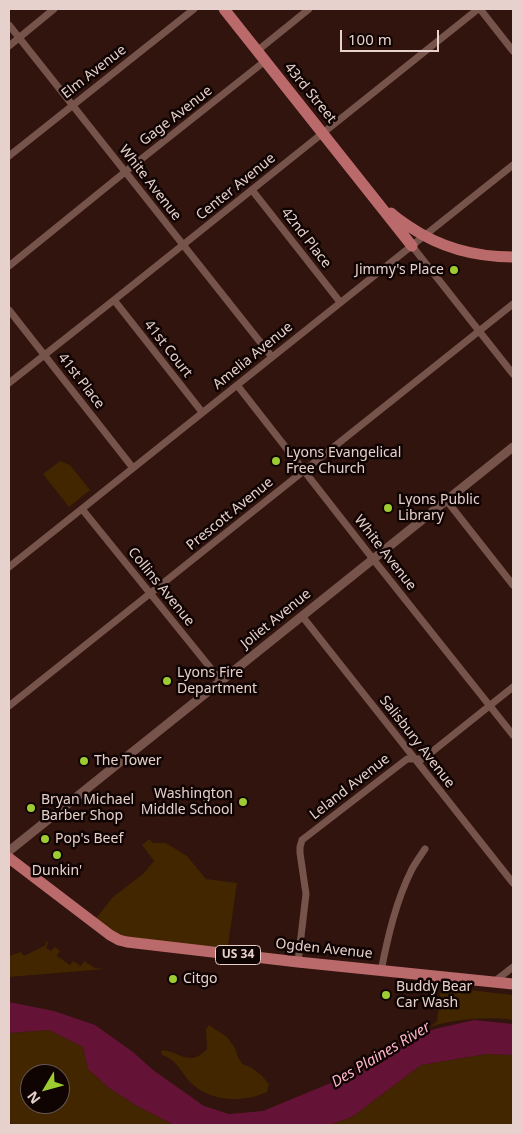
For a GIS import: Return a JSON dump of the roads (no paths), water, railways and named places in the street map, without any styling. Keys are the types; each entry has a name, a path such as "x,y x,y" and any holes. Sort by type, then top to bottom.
{"main road":[{"name":"43rd Street","path":"224,9 372,195"},
{"path":"372,195 395,217 438,243 472,253 513,257"},
{"path":"372,195 412,246"},
{"name":"Ogden Avenue","path":"9,858 119,940 298,962 513,984"}],"street":[{"path":"9,46 54,9"},
{"name":"Elm Avenue","path":"9,156 194,9"},
{"path":"257,51 309,9"},
{"path":"479,9 513,50"},
{"name":"Center Avenue","path":"9,383 479,9"},
{"name":"White Avenue","path":"9,25 272,357"},
{"name":"Gage Avenue","path":"9,266 125,172 266,62"},
{"name":"Amelia Avenue","path":"9,567 513,165"},
{"name":"42nd Place","path":"252,190 340,302"},
{"path":"412,246 513,374"},
{"name":"41st Court","path":"114,300 202,412"},
{"name":"Prescott Avenue","path":"9,706 513,304"},
{"name":"41st Place","path":"9,310 133,468"},
{"name":"White Avenue","path":"237,385 513,736"},
{"name":"Joliet Avenue","path":"9,851 513,447"},
{"path":"446,501 513,585"},
{"name":"Collins Avenue","path":"82,509 221,681"},
{"name":"Salisbury Avenue","path":"302,616 513,883"},
{"name":"Leland Avenue","path":"298,962 306,894 300,853 301,843 305,837 407,760 423,759 513,687"},
{"path":"381,971 390,928 401,896 412,868 425,848"},
{"path":"495,981 513,967"}],"place":[{"name":"Jimmy's Place","path":"454,270"},
{"name":"Lyons Evangelical Free Church","path":"276,461"},
{"name":"Lyons Public Library","path":"388,508"},
{"name":"Lyons Fire Department","path":"167,681"},
{"name":"The Tower","path":"84,761"},
{"name":"Washington Middle School","path":"243,802"},
{"name":"Bryan Michael Barber Shop","path":"31,808"},
{"name":"Pop's Beef","path":"45,839"},
{"name":"Dunkin'","path":"57,855"},
{"name":"Citgo","path":"173,979"},
{"name":"Buddy Bear Car Wash","path":"386,995"}],"water label":[{"name":"Des Plaines River","path":"381,1055"}]}
